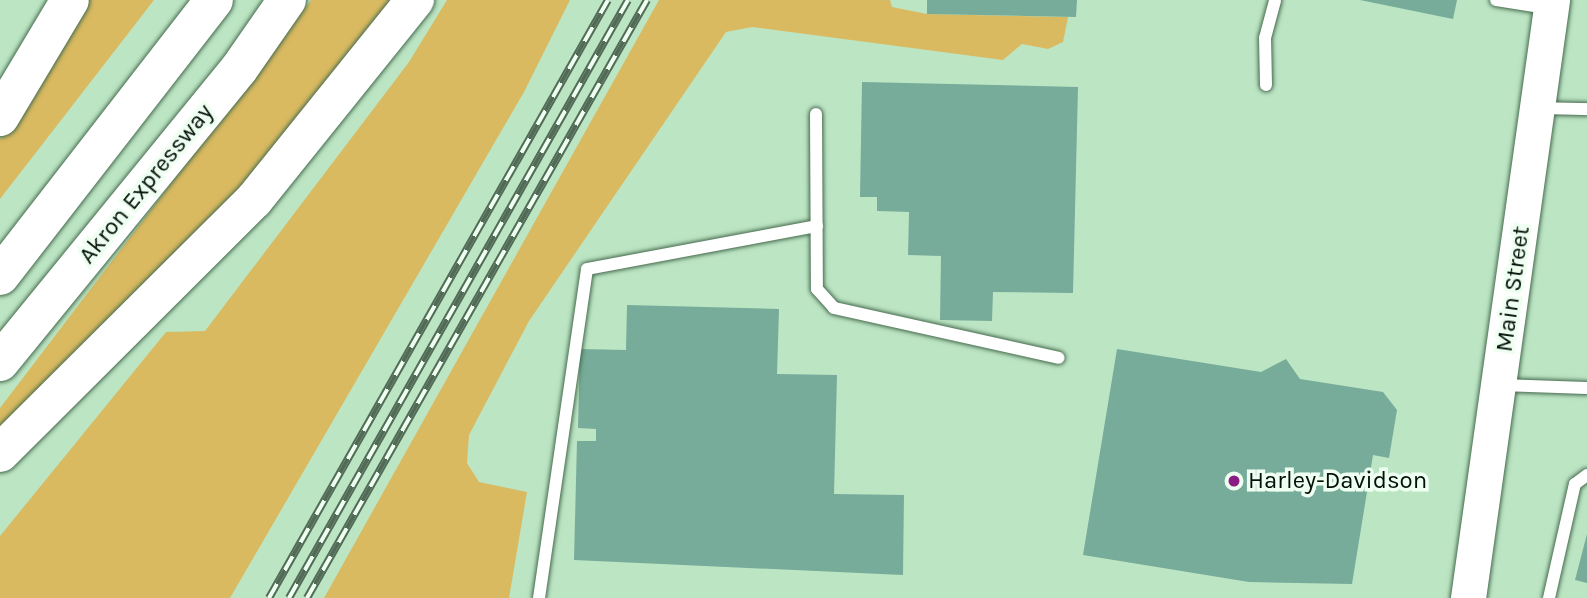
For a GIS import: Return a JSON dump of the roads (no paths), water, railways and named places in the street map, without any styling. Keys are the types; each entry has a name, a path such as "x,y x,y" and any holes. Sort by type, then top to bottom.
{"highway":[{"path":"0,117 70,0"},
{"path":"0,276 214,0"},
{"name":"Akron Expressway","path":"0,362 230,80 287,0"},
{"path":"0,453 254,200 415,0"}],"street":[{"name":"Main Street","path":"1469,587 1500,386 1552,4"}],"lane":[{"path":"1266,85 1265,37 1275,0"},
{"path":"1496,0 1552,4"},
{"path":"1538,108 1587,109"},
{"path":"816,114 817,289 834,308 1059,358"},
{"path":"539,598 587,269 817,226"},
{"path":"1500,386 1587,388"},
{"path":"1549,598 1576,484 1587,475"}],"railway":[{"path":"269,598 608,0"},
{"path":"289,598 628,0"},
{"path":"307,598 647,0"}],"place":[{"name":"Harley-Davidson","path":"1234,481"}]}
